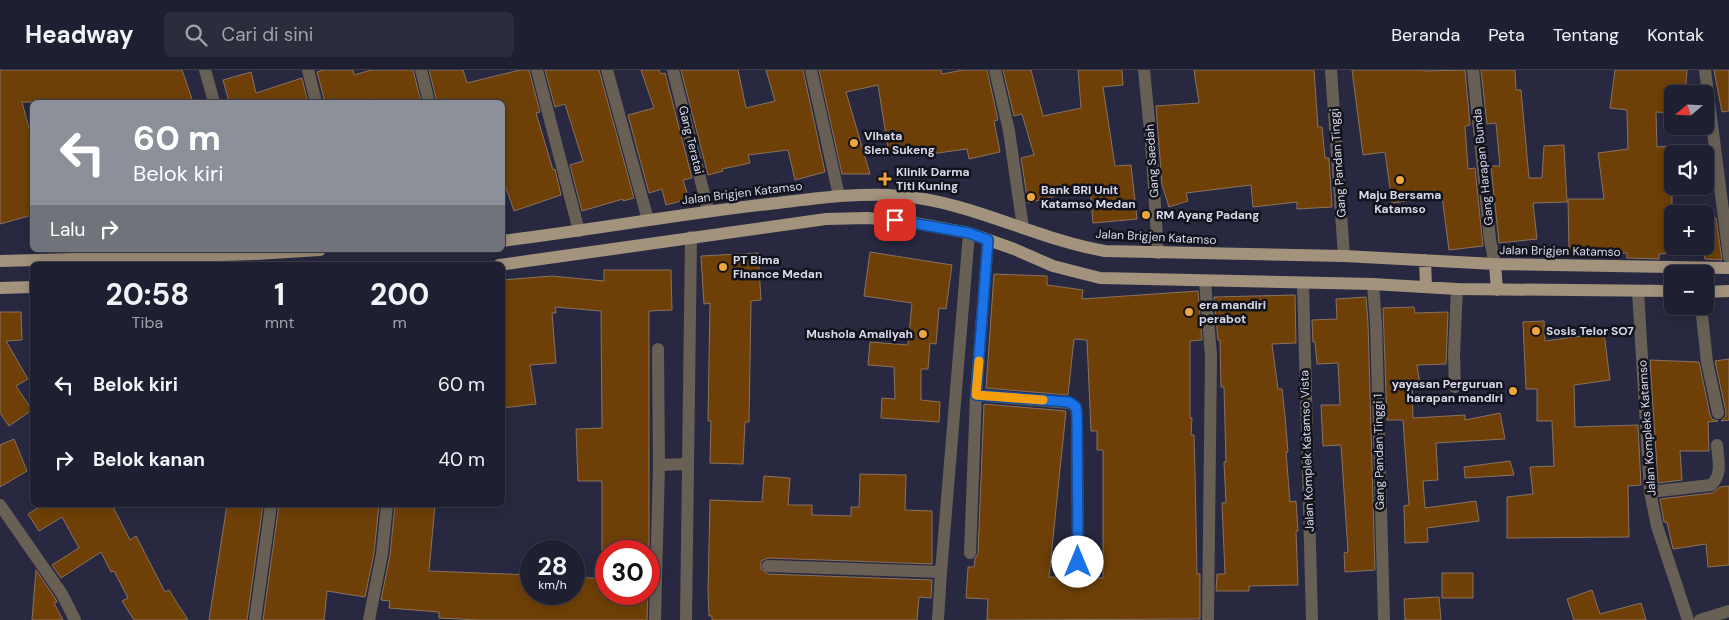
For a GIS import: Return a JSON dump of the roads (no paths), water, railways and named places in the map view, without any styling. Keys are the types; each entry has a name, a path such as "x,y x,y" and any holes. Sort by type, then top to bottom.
{"main road":[{"name":"Jalan Brigjen Katamso","path":"505,241 546,236 708,210 866,194 924,198 987,214 1079,246 1105,251 1344,256 1495,264 1729,268"},
{"path":"505,264 845,217 908,222 969,233 1053,266 1100,278 1373,284 1497,290 1664,291"},
{"path":"546,236 550,258"},
{"path":"0,261 256,252"},
{"path":"1425,260 1426,287"},
{"path":"1495,264 1497,290"},
{"path":"0,288 30,287"},
{"path":"1714,292 1729,292"}],"street":[{"path":"205,70 213,100"},
{"path":"308,70 316,100"},
{"path":"421,70 428,100"},
{"path":"537,70 579,231"},
{"path":"607,70 648,220"},
{"name":"Gang Teratai","path":"673,70 708,210"},
{"path":"811,70 838,196"},
{"path":"995,70 1009,131 1023,228"},
{"name":"Gang Saedah","path":"1144,70 1158,253"},
{"name":"Gang Pandan Tinggi","path":"1332,70 1344,256"},
{"name":"Gang Harapan Bunda","path":"1472,70 1490,240 1495,264"},
{"path":"1705,70 1729,257"},
{"path":"938,620 969,233"},
{"path":"686,620 691,237"},
{"path":"970,553 976,395 988,240"},
{"path":"1205,280 1211,356 1208,620"},
{"name":"Jalan Komplek Katamso Vista","path":"1303,283 1312,620"},
{"name":"Gang Pandan Tinggi 1","path":"1373,284 1376,323 1384,620"},
{"path":"1455,387 1454,354 1457,289"},
{"name":"Jalan Kompleks Katamso","path":"1638,291 1650,492 1656,526 1688,620"},
{"path":"1702,315 1707,362 1718,413"},
{"path":"655,620 659,465 658,349"},
{"path":"976,395 1069,402 1076,407 1078,562"},
{"path":"1650,492 1711,485 1717,480 1719,474 1717,445"},
{"path":"659,465 688,464"},
{"path":"0,505 62,594 75,620"},
{"path":"255,620 271,507"},
{"path":"369,620 382,554 387,507"},
{"path":"768,566 941,572"},
{"path":"1700,620 1729,611"}],"place":[{"name":"Vihata Sien Sukeng","path":"854,143"},
{"name":"Klinik Darma Titi Kuning","path":"885,179"},
{"name":"Maju Bersama Katamso","path":"1400,180"},
{"name":"Bank BRI Unit Katamso Medan","path":"1031,197"},
{"name":"RM Ayang Padang","path":"1146,215"},
{"name":"PT Bima Finance Medan","path":"723,267"},
{"name":"era mandiri perabot","path":"1189,312"},
{"name":"Sosis Telor SO7","path":"1536,331"},
{"name":"Mushola Amaliyah","path":"923,334"},
{"name":"yayasan Perguruan harapan mandiri","path":"1513,391"}]}
